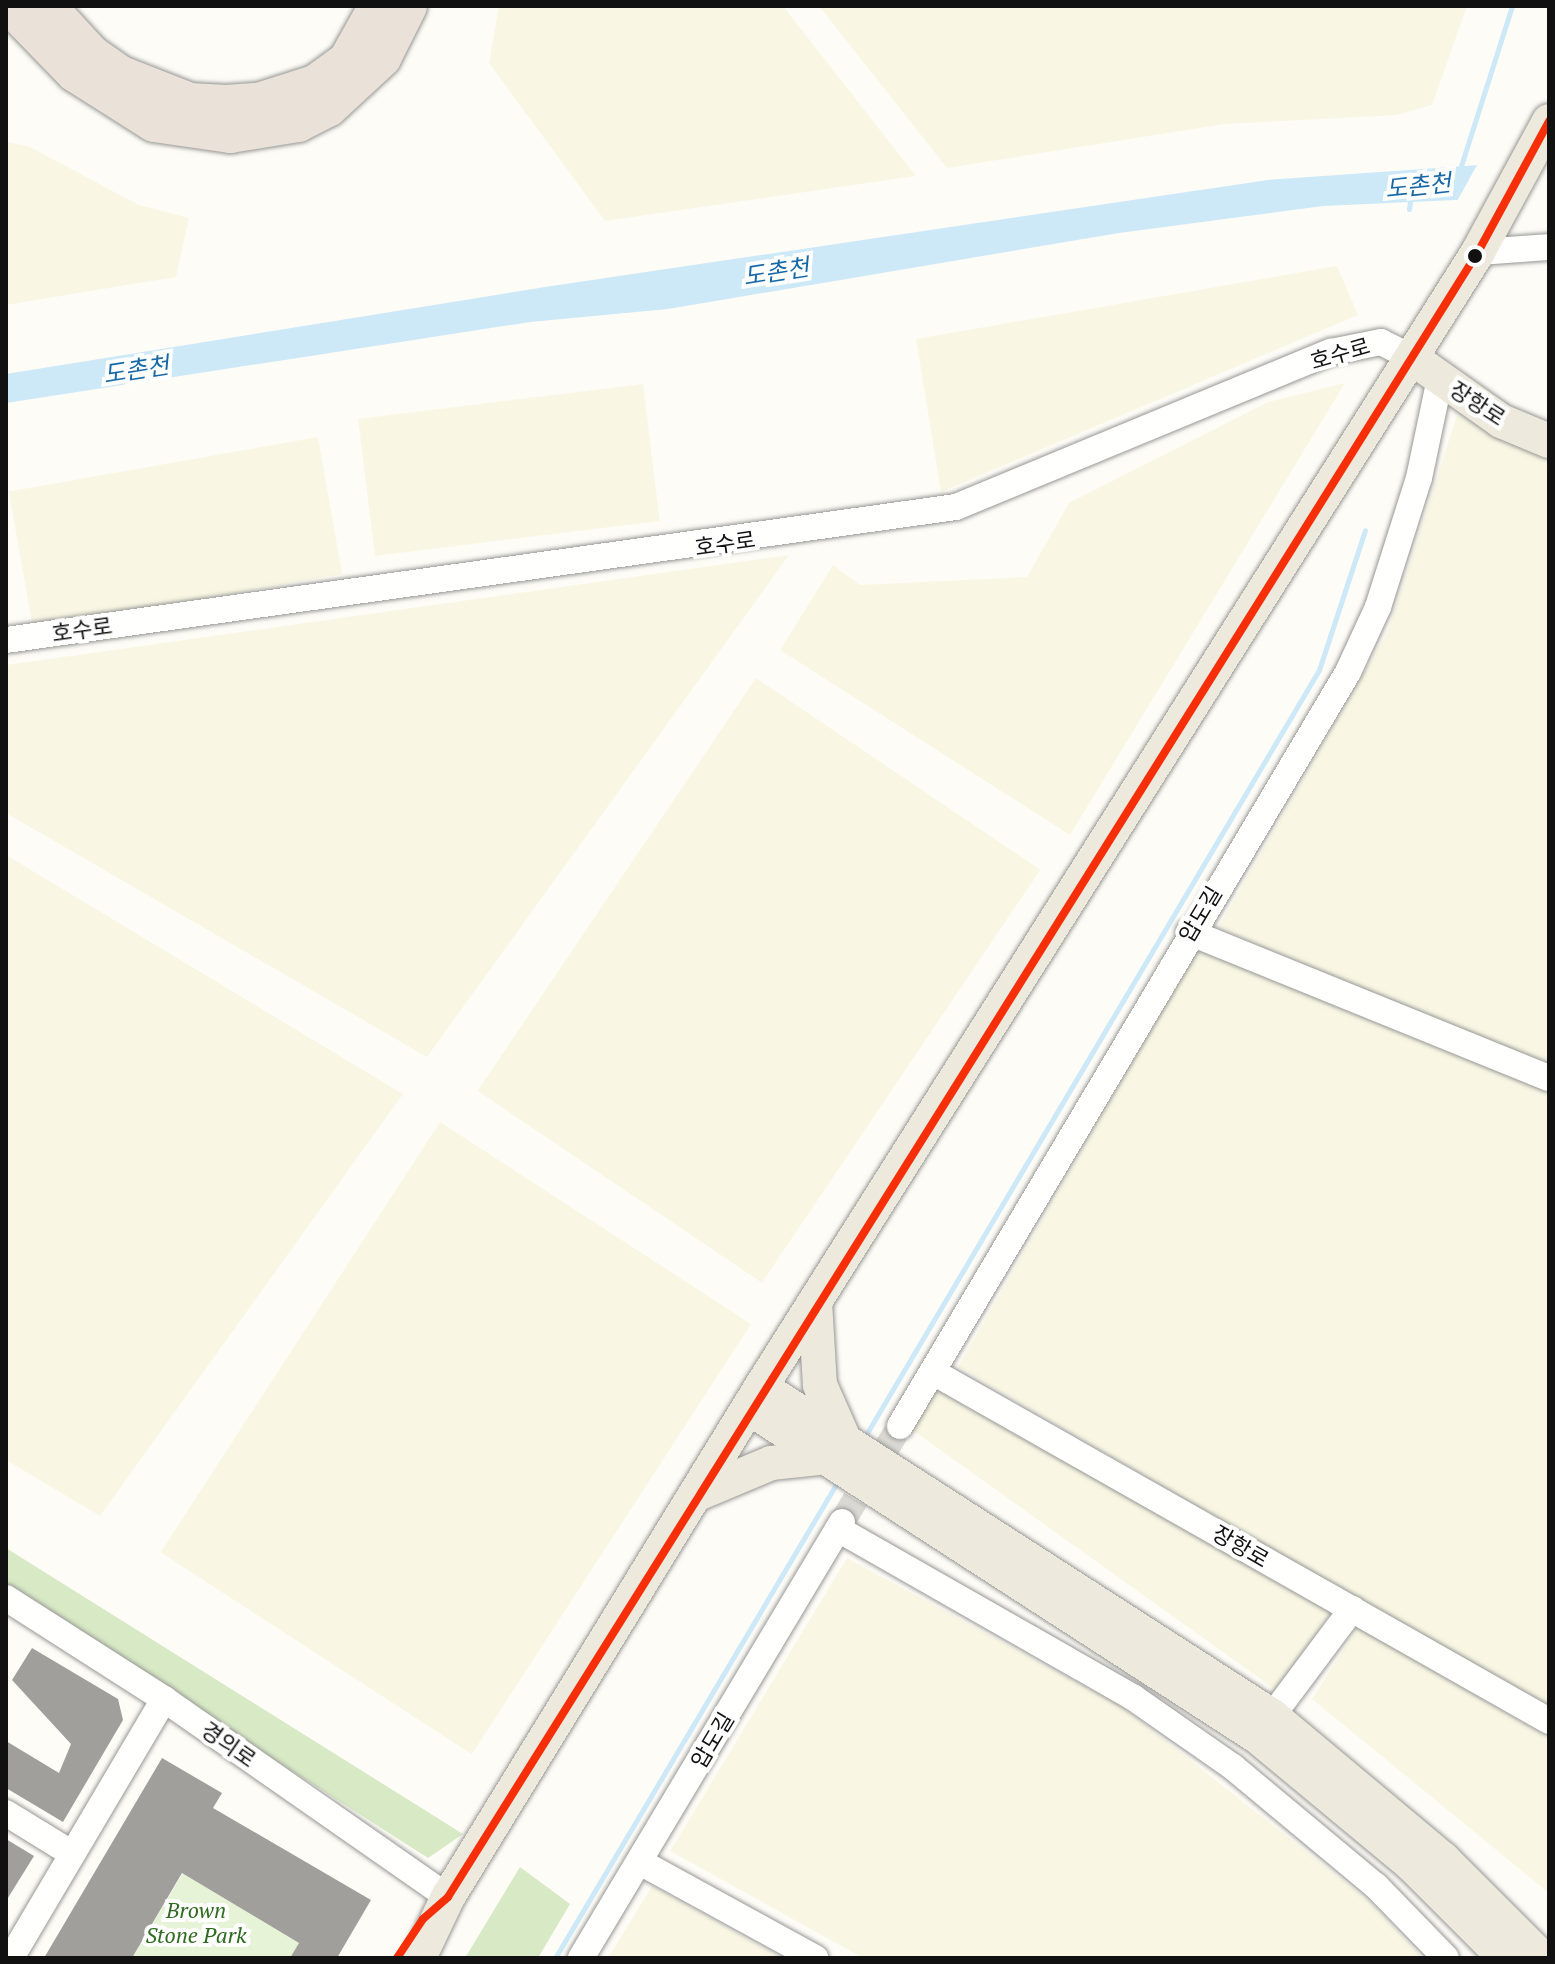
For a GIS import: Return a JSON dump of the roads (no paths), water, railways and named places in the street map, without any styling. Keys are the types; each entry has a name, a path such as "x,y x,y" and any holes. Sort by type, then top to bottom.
{"highway":[{"path":"10,6 48,23 91,54 155,93 226,104 273,99 315,84 347,61 378,6"},
{"path":"48,23 75,73 154,123 230,134 298,123 328,108 382,58 408,6"}],"main road":[{"path":"419,1958 448,1897 755,1397 1412,358 1480,246 1549,121"},
{"name":"장항로","path":"1412,358 1501,421 1549,441"},
{"path":"815,1302 820,1385 848,1454"},
{"path":"755,1397 848,1454 1265,1726 1443,1859 1542,1958"},
{"path":"695,1495 771,1463 848,1454"},
{"path":"1265,1726 1505,1958"},
{"path":"397,1958 423,1919 448,1897"}],"street":[{"path":"1480,246 1549,247"},
{"name":"호수로","path":"6,640 956,507 1331,352 1381,342 1412,358"},
{"name":"압도길","path":"900,1426 1189,932 1348,672 1378,607 1436,420 1440,378"},
{"path":"1189,932 1549,1078"},
{"name":"장항로","path":"933,1372 1549,1721"},
{"name":"압도길","path":"581,1958 840,1525 1134,1698 1233,1767"},
{"name":"경의로","path":"6,1598 164,1699 448,1897"},
{"path":"1352,1609 1233,1767 1376,1886 1446,1958"},
{"path":"11,1958 164,1699"},
{"path":"6,1813 71,1853"},
{"path":"640,1862 815,1958"}],"water":[{"name":"도촌천","path":"1549,160 1521,197 1323,206 1119,233 668,309 530,322 6,403 6,374 545,287 1268,180"}],"waterway":[{"name":"도촌천","path":"1460,169 1512,6"},
{"name":"도촌천","path":"1409,209 1411,194"},
{"path":"864,1438 1319,670 1365,530"},
{"path":"555,1958 838,1481"}],"tunnel":[{"path":"842,1522 900,1426"}],"park label":[{"name":"Brown Stone Park","path":"196,1922"}]}
